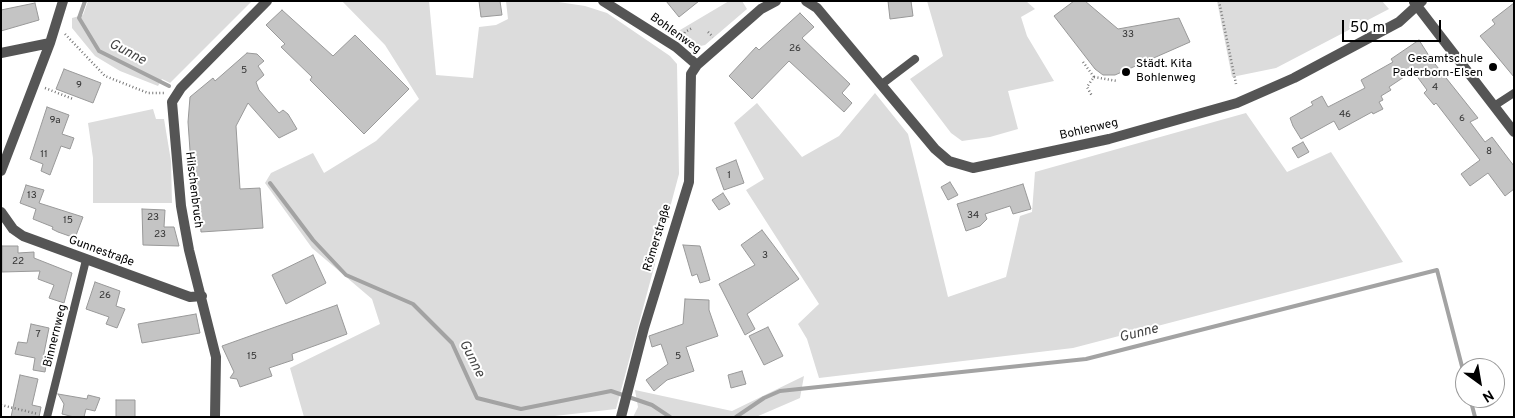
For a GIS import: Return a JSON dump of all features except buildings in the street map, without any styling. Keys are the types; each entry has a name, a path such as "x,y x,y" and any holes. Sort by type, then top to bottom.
{"street":[{"path":"1,171 50,43 63,1"},
{"path":"173,96 267,1"},
{"name":"Bohlenweg","path":"603,1 676,47 697,65 762,9 774,2"},
{"name":"Bohlenweg","path":"806,1 817,8 935,149 949,161 973,168 1109,139 1237,103 1294,78 1399,22 1417,3"},
{"path":"1417,3 1514,132"},
{"path":"1,53 50,43"},
{"name":"Römerstraße","path":"621,417 644,328 688,182 691,155 689,86 690,74 697,65"},
{"name":"Hilschenbruch","path":"173,96 171,108 181,206 216,357 215,417"},
{"name":"Gunnestraße","path":"1,212 13,229 23,236 190,298 202,296"}],"lane":[{"path":"882,84 915,59"},
{"path":"1494,106 1514,93"},
{"name":"Binnernweg","path":"47,416 86,260"}],"path":[{"path":"1219,1 1236,84"},
{"path":"676,47 685,32 692,28"},
{"path":"54,29 63,33 105,76 148,93 173,96"},
{"path":"1083,62 1094,77 1117,81"},
{"path":"1092,96 1087,87 1094,77"},
{"path":"35,84 74,99"},
{"path":"1,405 47,416"}],"shaded area":[{"path":"88,1 252,1 170,83 162,79 158,86 120,71 95,56 72,28 72,18 83,15"},
{"path":"342,1 429,1 436,75 473,78 479,27 496,25 508,19 506,1 552,1 585,6 607,13 670,56 677,64 679,174 616,409 546,417 304,417 290,368 380,324 372,299 312,248 265,183 271,173 313,153 324,173 376,141 419,99 385,45"},
{"path":"729,1 742,1 747,9 705,45 696,47 675,33"},
{"path":"927,1 1026,1 1035,9 1021,17 1027,36 1054,81 1008,91 1018,129 990,137 962,141 951,133 910,79 943,56"},
{"path":"1217,1 1382,1 1389,9 1276,68 1232,77"},
{"path":"875,93 908,134 948,297 1006,277 1020,216 1032,212 1035,172 1246,113 1287,172 1331,152 1403,262 1073,348 819,378 807,339 798,324 819,304 746,190 764,179 734,123 757,103 802,157 839,136"},
{"path":"153,109 156,119 164,119 171,161 172,203 93,203 93,158 88,123"},
{"path":"804,376 800,398 756,417 633,417 638,407 635,390 732,411"}],"waterway":[{"name":"Gunne","path":"85,1 79,18 99,51 169,86"},
{"name":"Gunne","path":"270,183 313,240 346,275 413,304 452,343 477,398 521,409 611,391 652,405 670,417"},
{"name":"Gunne","path":"736,417 764,398 780,391 1086,359 1437,270 1460,358"},
{"name":"Gunne","path":"1473,408 1475,417"}],"place":[{"name":"Gesamtschule Paderborn-Elsen","path":"1493,67"},
{"name":"Städt. Kita Bohlenweg","path":"1126,72"}]}
